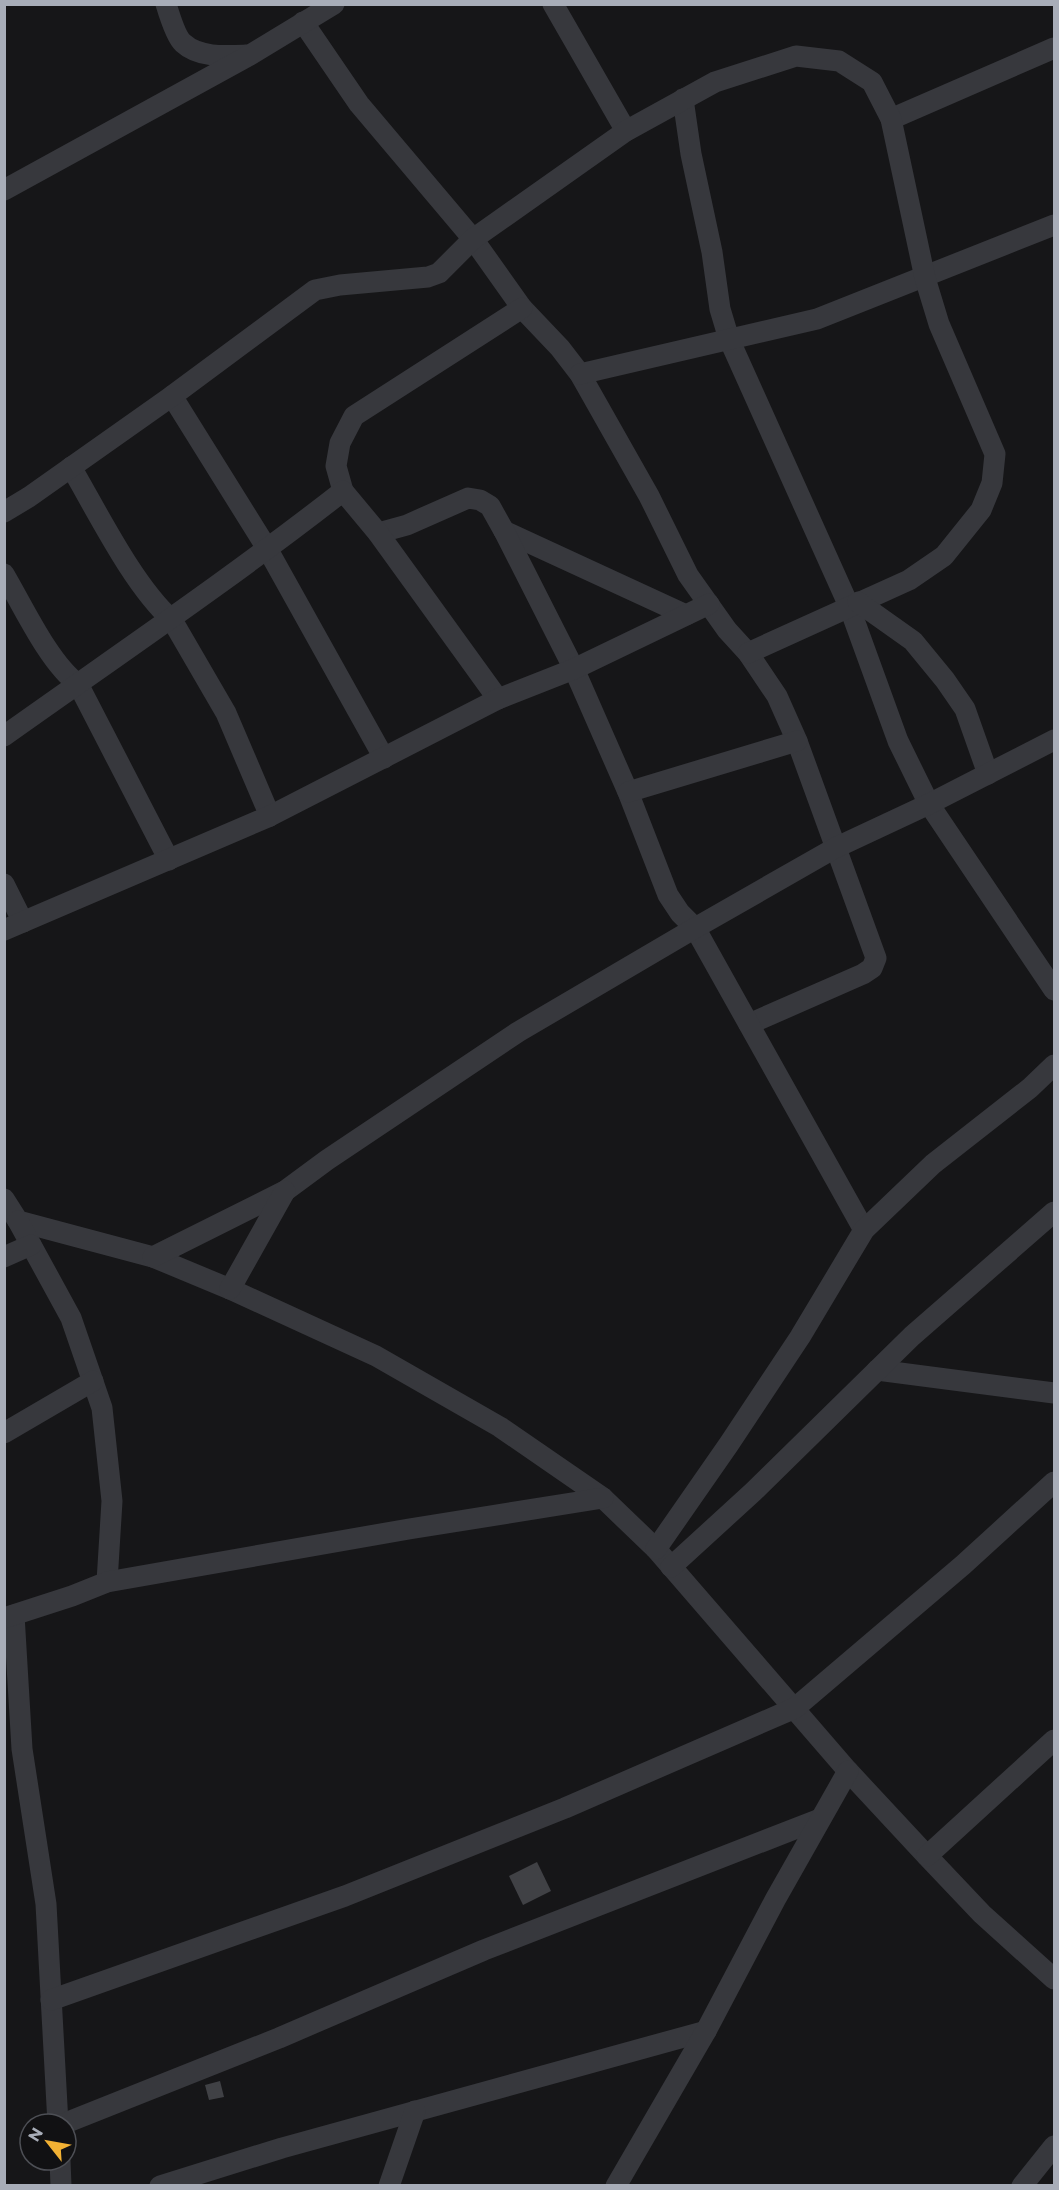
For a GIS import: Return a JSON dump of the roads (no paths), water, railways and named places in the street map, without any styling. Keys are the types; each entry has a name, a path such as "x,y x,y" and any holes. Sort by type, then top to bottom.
{"street":[{"path":"166,4 181,42 196,51 224,57 250,55"},
{"path":"4,190 250,55 334,4"},
{"path":"553,4 626,131"},
{"path":"303,22 359,104 474,239 522,308 560,348 580,374 649,496 688,575 727,630 748,653 777,696 797,741 876,958 872,968 863,974 749,1024"},
{"path":"891,119 1054,48"},
{"path":"4,512 71,468 172,396 315,290 340,285 428,277 439,273 474,239 626,131 715,82 796,56 839,61 872,82 891,119 926,278 939,324 995,454 992,483 981,510 944,556 909,580 748,653"},
{"path":"683,99 691,154 712,252 720,309 729,339 854,604 898,741 929,804 1054,990"},
{"path":"580,374 817,319 926,278 1054,225"},
{"path":"498,699 378,532 343,491 336,466 340,443 354,416 522,308"},
{"path":"172,396 268,550 384,758"},
{"path":"71,468 127,562 160,609 172,620 226,713 270,816"},
{"path":"4,736 172,620 268,550 343,491"},
{"path":"378,532 407,525 468,498 480,500 490,506 574,669 628,792 668,896 695,928 864,1230"},
{"path":"504,531 686,615"},
{"path":"4,574 55,661 66,675 78,684 169,860"},
{"path":"4,884 14,926 270,816 498,699 574,669 709,604"},
{"path":"854,604 913,641 945,680 965,709 988,774"},
{"path":"628,792 797,741"},
{"path":"153,1257 285,1191 327,1160 518,1032 695,928 836,848 1054,742"},
{"path":"656,1549 793,1347 864,1230 933,1164 1029,1088 1054,1065"},
{"path":"230,1289 285,1191"},
{"path":"4,1199 71,1318 102,1408 112,1501 107,1582"},
{"path":"671,1567 753,1492 912,1336 1054,1212"},
{"path":"18,1221 153,1257 230,1289 376,1356 500,1427 603,1498 656,1549 848,1771 927,1856 982,1914 1054,1979"},
{"path":"4,1257 31,1245"},
{"path":"877,1370 1054,1393"},
{"path":"4,1433 93,1381"},
{"path":"51,2000 345,1896 565,1808 795,1708 963,1565 1054,1482"},
{"path":"57,2112 46,1904 22,1749 9,1617 107,1582 408,1529 603,1498"},
{"path":"927,1856 1054,1740"},
{"path":"616,2186 706,2031 775,1900 848,1771"},
{"path":"78,2118 279,2038 484,1950 820,1819"},
{"path":"159,2186 282,2148 706,2031"},
{"path":"389,2186 415,2111"},
{"path":"1023,2186 1054,2146"}]}
